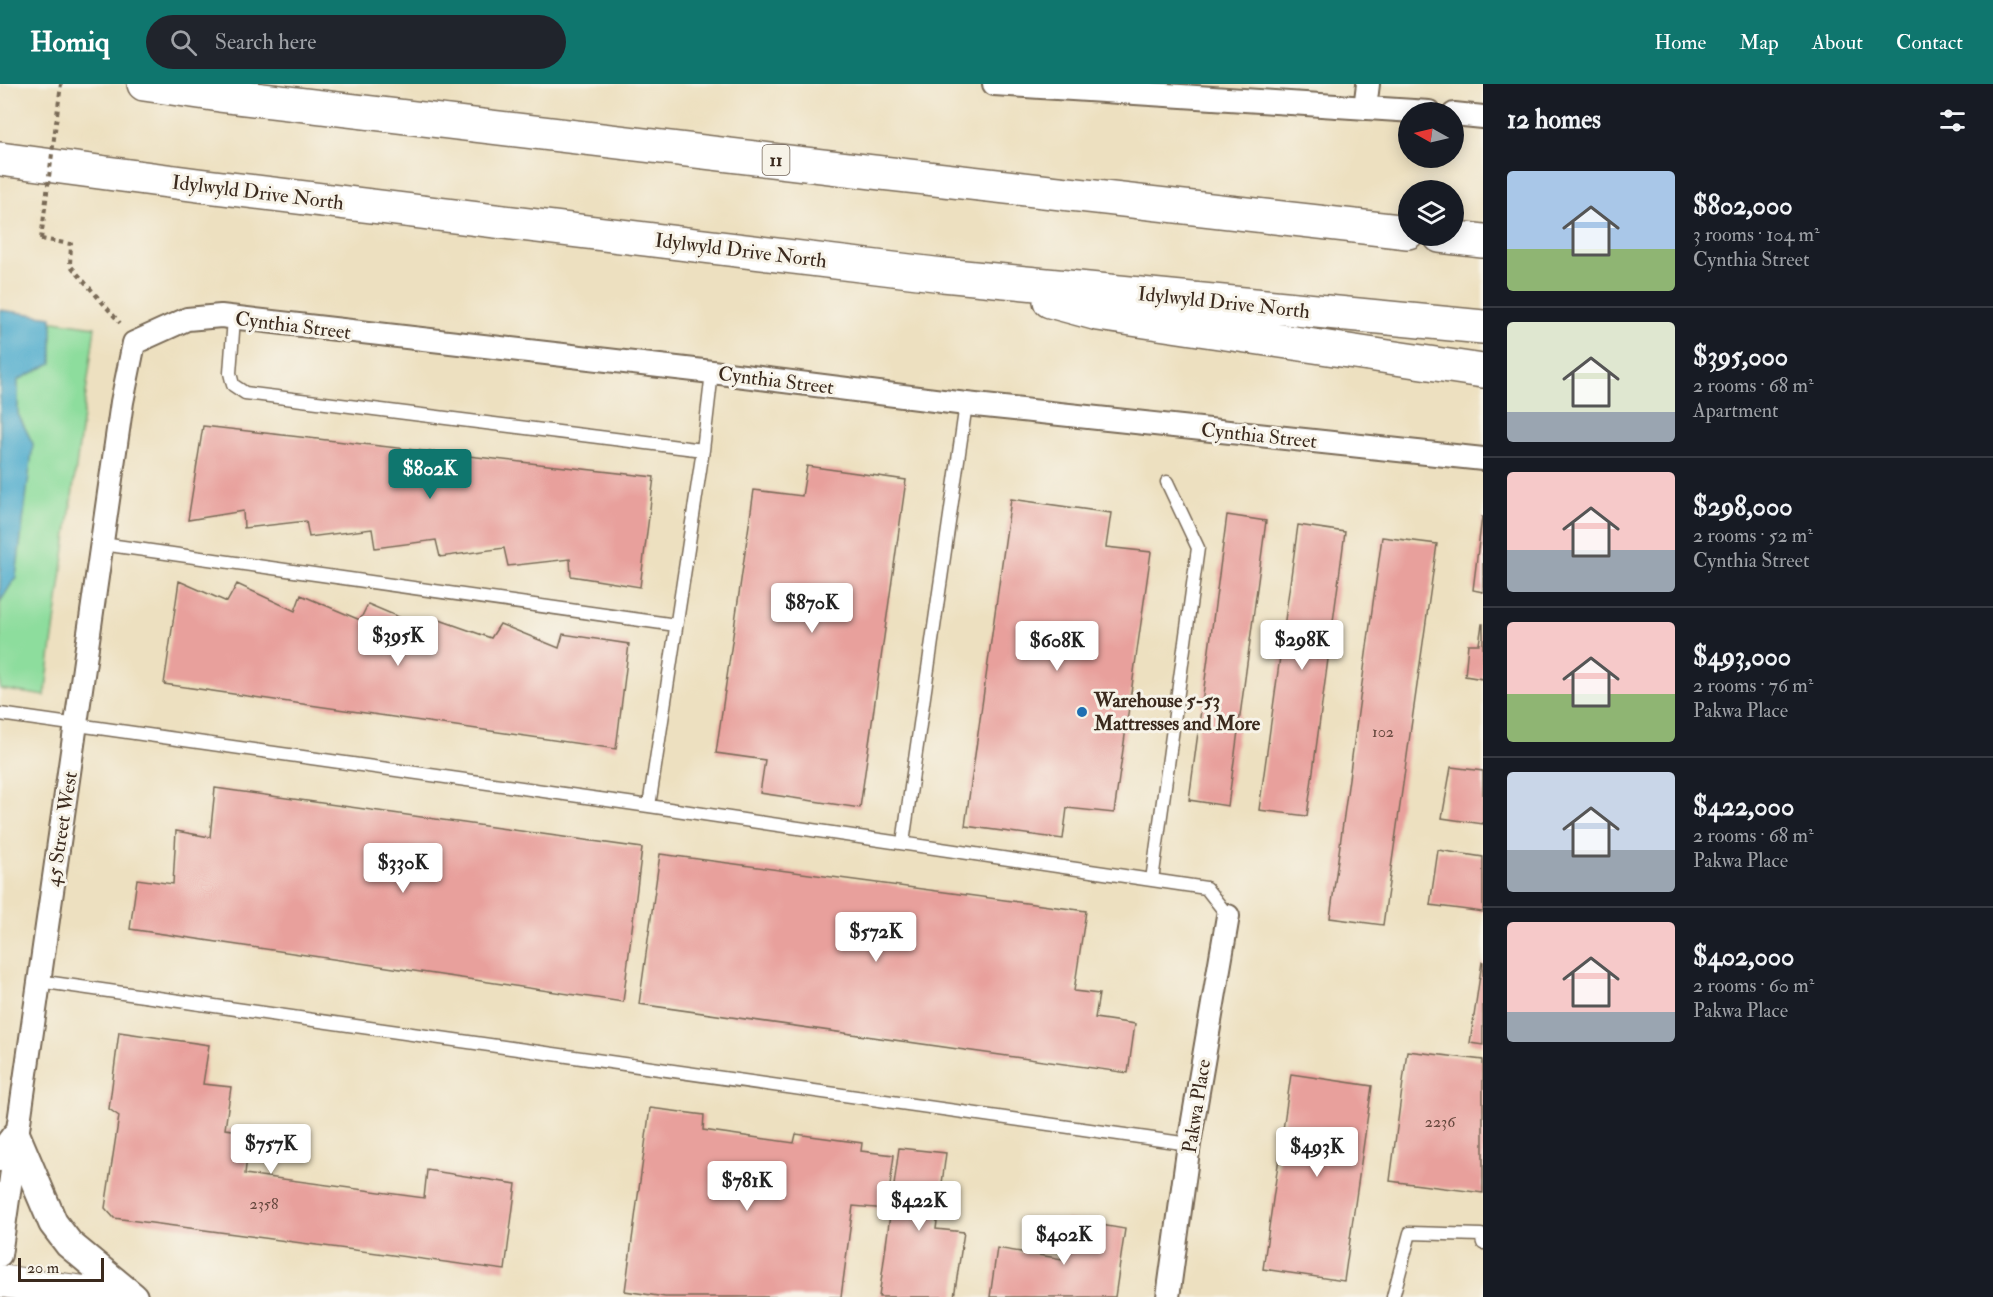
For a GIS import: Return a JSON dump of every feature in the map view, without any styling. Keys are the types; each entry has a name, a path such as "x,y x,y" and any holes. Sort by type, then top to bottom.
{"highway":[{"name":"11","path":"144,84 220,95 873,172 1398,231"},
{"name":"Idylwyld Drive North","path":"0,159 943,275 1483,327"},
{"path":"1464,238 1481,240"},
{"path":"943,275 1098,314 1483,370"}],"main road":[{"path":"0,1281 124,1297"}],"street":[{"path":"994,84 1398,110"},
{"path":"1365,108 1368,84"},
{"path":"1464,115 1483,117"},
{"name":"Cynthia Street","path":"134,343 187,319 221,316 712,372 966,404 1483,459"},
{"name":"45 Street West","path":"0,1255 8,1146 38,981 77,725 122,402 134,343"},
{"name":"Pakwa Place","path":"1168,1297 1189,1144 1228,916"},
{"path":"8,1146 53,1223 69,1244 133,1297"}],"lane":[{"path":"234,318 230,373 232,385 245,393 703,450"},
{"path":"649,806 703,450 712,372"},
{"path":"903,843 966,404"},
{"path":"1152,880 1198,548 1167,482"},
{"path":"102,544 676,625"},
{"path":"0,714 1206,888 1228,916"},
{"path":"38,981 1189,1144"},
{"path":"1393,1297 1410,1233 1480,1235 1483,1243"}],"path":[{"path":"61,84 41,239 71,244 70,264 116,316 134,343"}],"green space":[{"path":"0,313 95,327 45,696 0,689"}],"water":[{"path":"0,310 52,317 52,363 18,380 18,414 33,444 16,577 0,602"}],"building":[{"path":"203,426 654,477 640,587 571,576 570,559 508,566 504,548 440,557 436,540 375,548 372,529 309,537 306,521 244,528 243,511 188,520"},
{"path":"807,466 906,480 860,808 760,793 765,760 716,753 754,490 802,496"},
{"path":"1011,499 1111,513 1106,547 1151,552 1114,813 1067,808 1063,839 965,826"},
{"path":"1227,515 1266,521 1228,806 1189,800"},
{"path":"1483,517 1483,592 1473,590"},
{"path":"1298,525 1345,532 1307,816 1259,810"},
{"path":"1382,537 1437,544 1383,925 1330,918"},
{"path":"179,581 227,602 237,584 295,611 301,595 360,620 368,604 427,629 431,617 491,638 500,624 559,648 563,634 629,644 616,749 164,684"},
{"path":"1482,624 1483,679 1465,676 1468,644 1479,644"},
{"path":"1451,767 1483,771 1483,824 1442,818"},
{"path":"215,788 642,848 623,1002 130,929 137,879 173,884 176,831 210,837"},
{"path":"1438,850 1483,857 1483,912 1430,905"},
{"path":"660,854 1086,911 1074,991 1099,994 1095,1018 1135,1024 1128,1073 639,1004"},
{"path":"1483,962 1483,1045 1470,1043"},
{"path":"119,1032 209,1045 203,1084 231,1087 225,1129 250,1132 245,1174 424,1198 427,1170 516,1184 505,1270 114,1218 105,1208 119,1116 109,1109"},
{"path":"1407,1051 1483,1060 1483,1193 1390,1181"},
{"path":"1291,1074 1372,1086 1344,1281 1263,1269"},
{"path":"650,1108 704,1115 703,1130 794,1143 796,1134 862,1143 861,1151 894,1155 887,1209 853,1206 841,1297 665,1297 625,1291"},
{"path":"899,1148 946,1153 936,1229 964,1232 954,1297 879,1297"},
{"path":"1066,1219 1125,1229 1115,1297 990,1297 997,1248 1062,1259"}],"place":[{"name":"Warehouse 5-53 Mattresses and More","path":"1082,712"}]}
